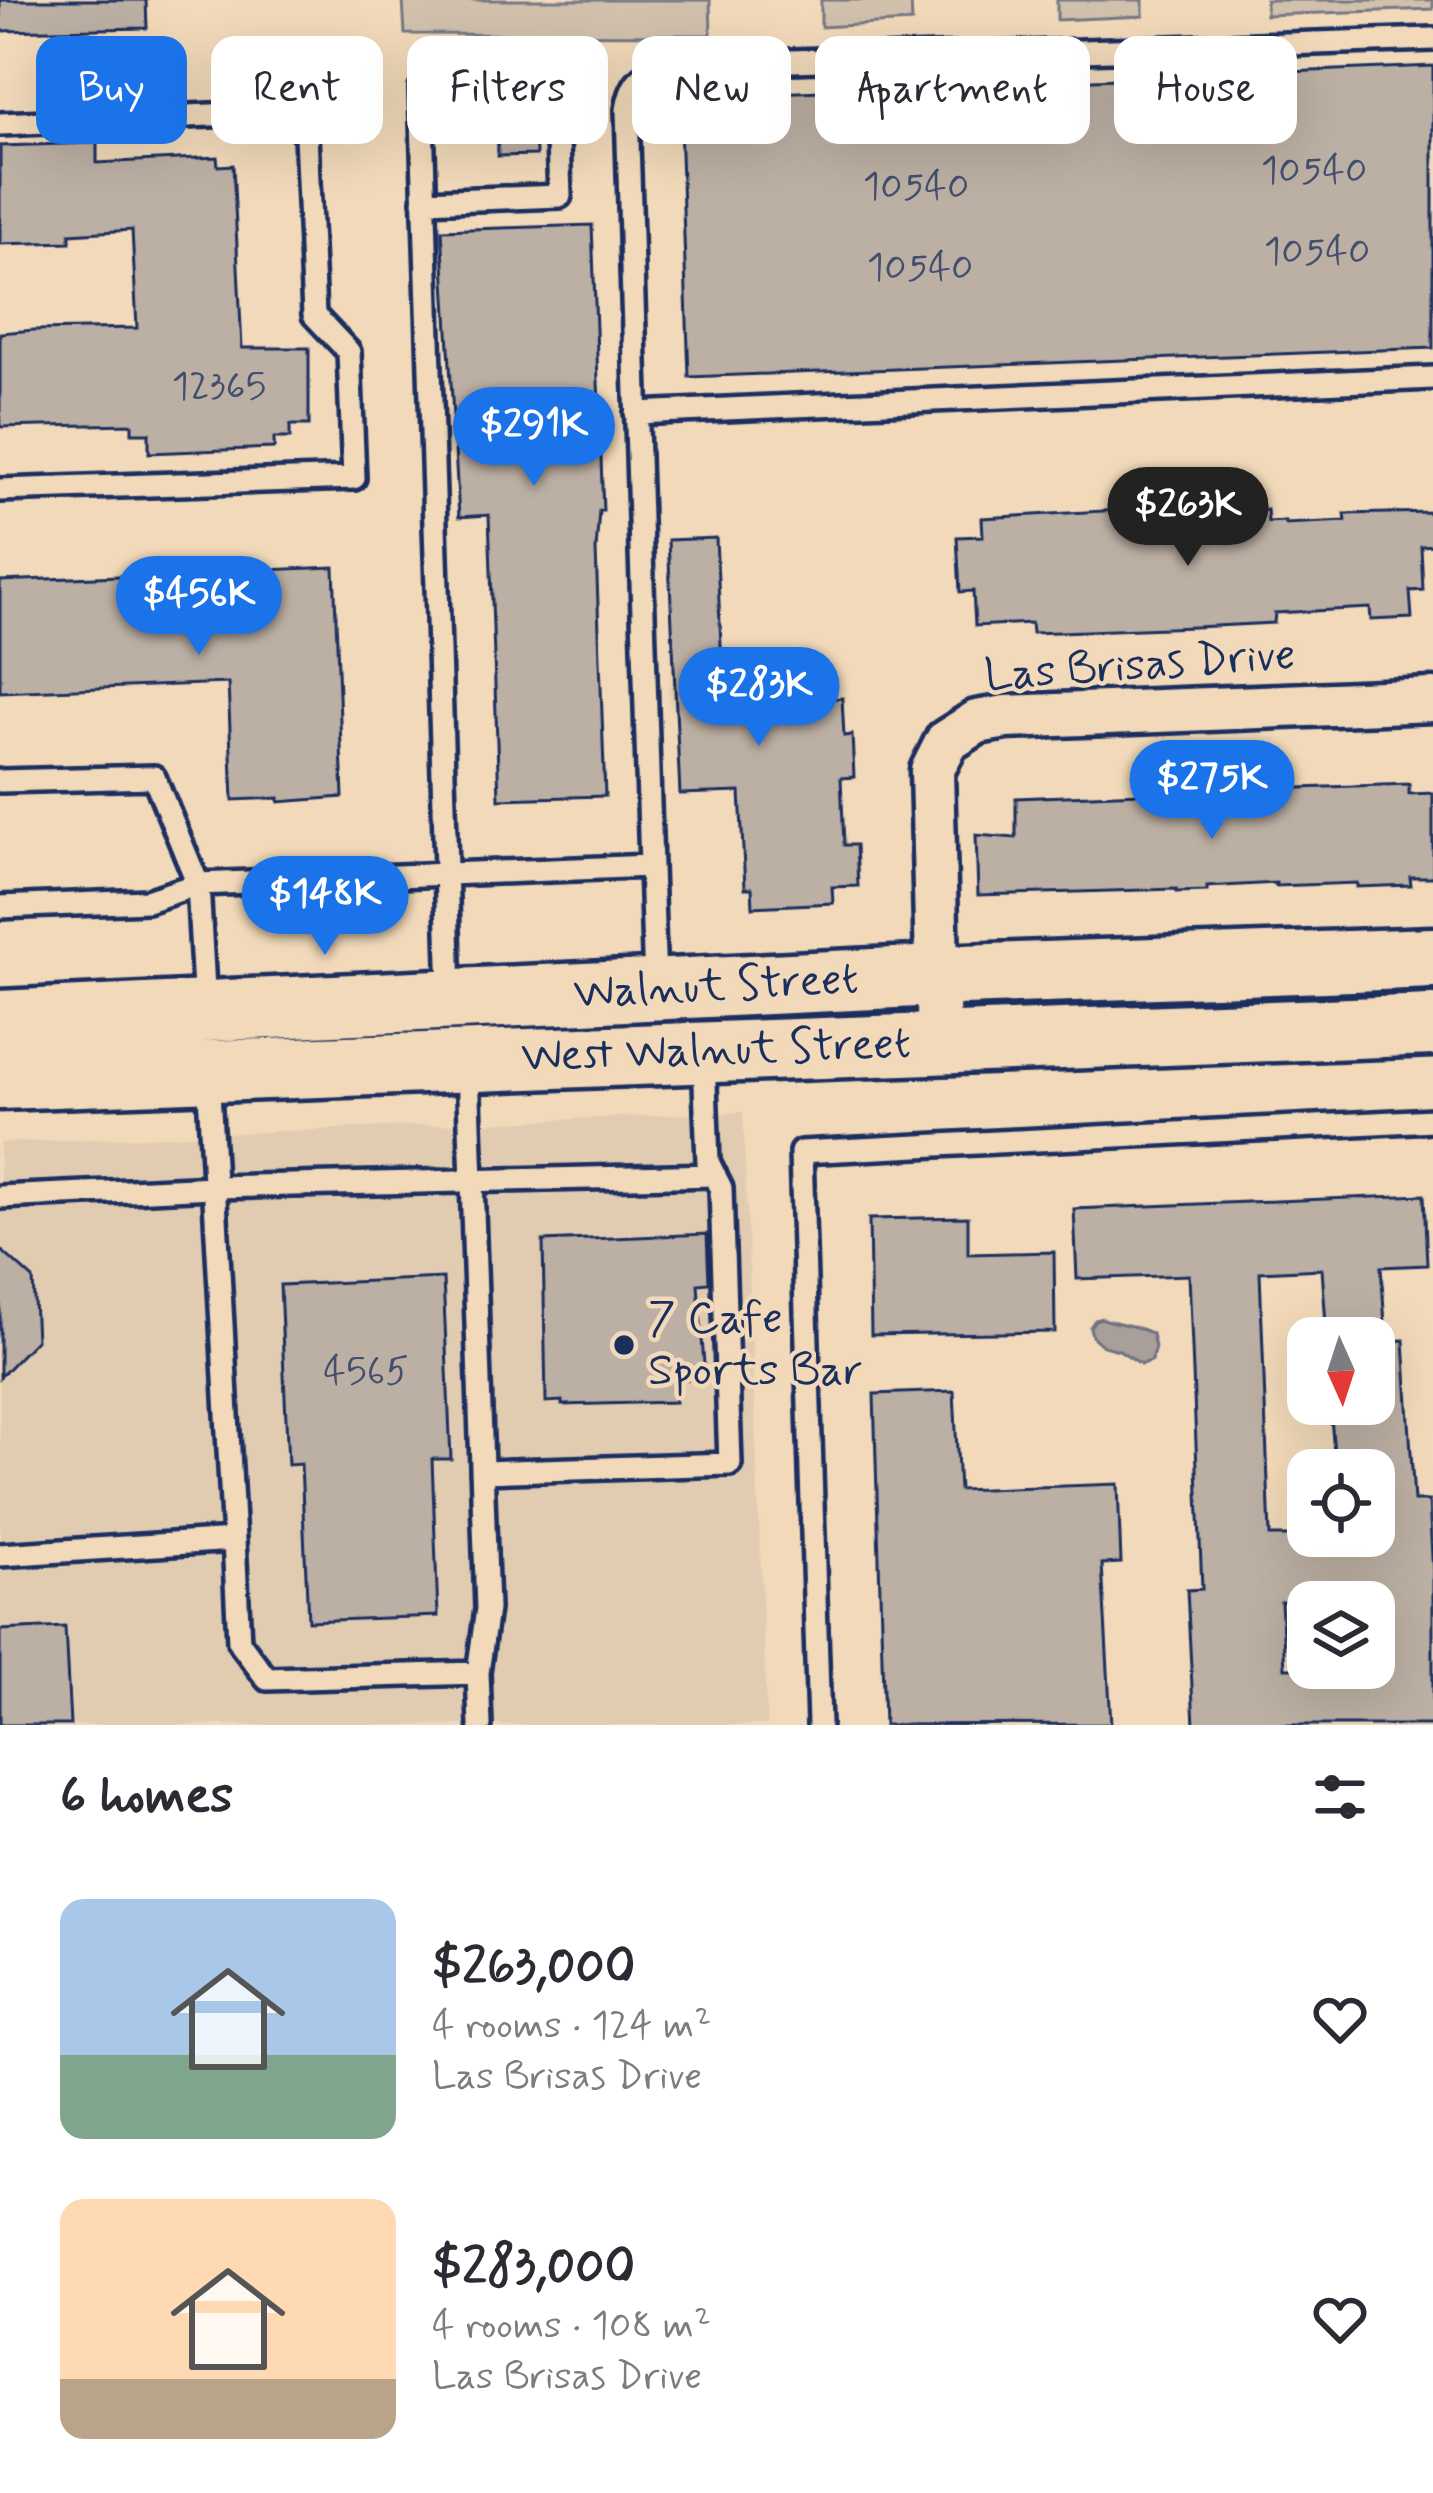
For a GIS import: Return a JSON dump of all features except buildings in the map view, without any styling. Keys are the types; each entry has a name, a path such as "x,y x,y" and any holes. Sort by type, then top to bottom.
{"main road":[{"name":"Walnut Street","path":"0,1021 207,1041 450,999 1433,958"},
{"name":"West Walnut Street","path":"0,1079 207,1041 467,1061 1433,1025"}],"street":[{"name":"Las Brisas Drive","path":"939,1043 932,771 947,742 977,722 1006,717 1433,700"}],"lane":[{"path":"656,990 626,110 629,92 639,78 675,65 1433,39"},
{"path":"424,201 560,196 556,83 421,88 424,201 445,874 450,999"},
{"path":"0,124 281,112 306,135 314,316 349,352 354,478 0,490"},
{"path":"636,413 1433,378"},
{"path":"0,781 154,777 198,884 239,1642 267,1679 478,1672"},
{"path":"0,907 147,901 198,884 651,866"},
{"path":"482,1472 730,1464 721,1187 708,1162 704,1052"},
{"path":"467,1061 487,1609 478,1672 480,1725"},
{"path":"819,1725 801,1152 1433,1120"},
{"path":"0,1197 715,1175"},
{"path":"0,1555 234,1540"}],"shaded area":[{"path":"403,0 710,0 711,35 405,34"},
{"path":"821,0 911,0 912,22 821,27"},
{"path":"1057,0 1143,0 1143,16 1057,20"},
{"path":"1266,0 1433,0 1433,9 1266,15"},
{"path":"743,1112 767,1725 0,1725 0,1143"},
{"path":"1101,1318 1152,1334 1151,1361 1141,1364 1103,1346 1090,1327"}],"place":[{"name":"7 Cafe Sports Bar","path":"624,1345"}]}
